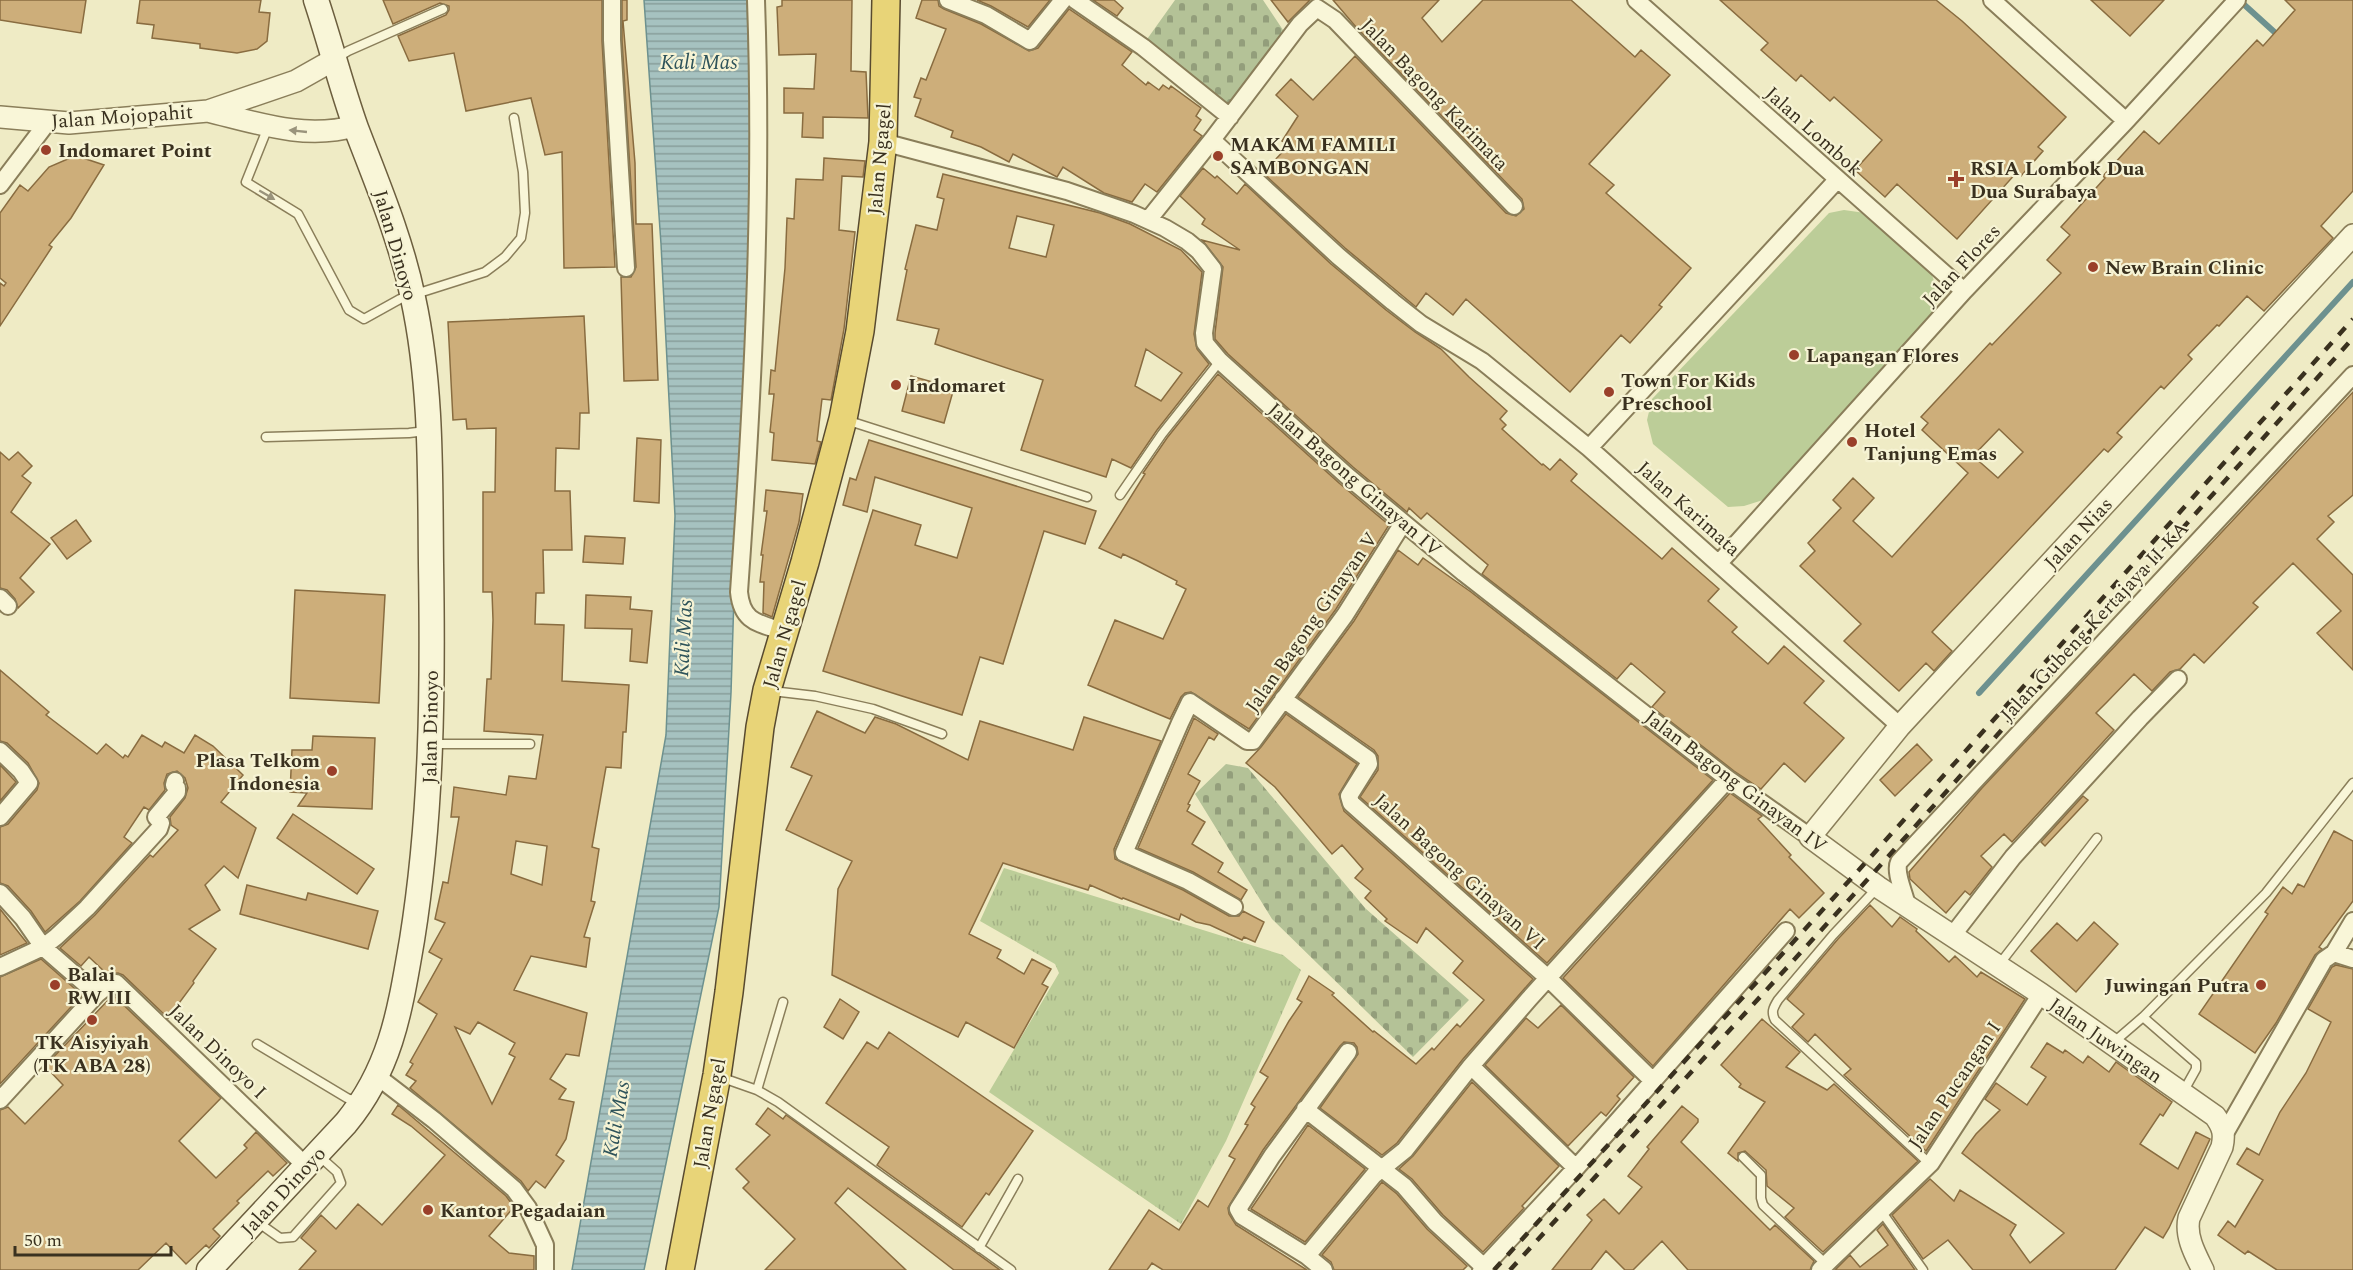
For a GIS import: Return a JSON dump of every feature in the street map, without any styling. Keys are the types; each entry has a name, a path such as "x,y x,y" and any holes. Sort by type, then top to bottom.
{"highway":[{"name":"Jalan Ngagel","path":"680,1270 717,1076 729,992 754,767 767,690 843,419 864,308 883,142 886,0"}],"main road":[{"name":"Jalan Dinoyo","path":"209,1270 313,1161 362,1104 378,1077 394,1030 404,986 426,836 431,744 429,430 423,352 413,296 379,184 355,126 316,0"}],"street":[{"path":"612,0 612,40 626,268"},
{"path":"756,0 759,191 757,294 740,592 741,607 746,616 785,632"},
{"path":"948,0 986,15 1030,41 1063,0"},
{"path":"1076,0 1143,47 1230,117"},
{"name":"Jalan Lombok","path":"1636,0 1964,291"},
{"path":"1992,0 2126,121"},
{"name":"Jalan Flores","path":"1719,563 1964,291 2126,121 2233,4"},
{"name":"Jalan Bagong Karimata","path":"1149,219 1314,9 1321,9 1335,20 1514,206"},
{"name":"Jalan Mojopahit","path":"0,117 47,123 69,123 208,111 296,81 335,59"},
{"name":"Jalan Mojopahit","path":"208,111 269,126 311,132 337,131 355,126"},
{"path":"0,185 47,123"},
{"name":"Jalan Karimata","path":"1212,140 1338,256 1393,302 1439,335 1482,361 1589,448 1900,726"},
{"name":"Jalan Bagong Ginayan IV","path":"883,142 1067,191 1149,219 1187,241 1210,263 1213,269 1205,319 1205,343 1220,361 1294,429 1403,523 1728,778 1858,871"},
{"path":"1589,448 1837,180"},
{"name":"Jalan Nias","path":"1810,837 1900,726 2353,235"},
{"name":"Jalan Gubeng Kertajaya II-KA","path":"1907,906 1897,871 1899,862 2353,375"},
{"name":"Jalan Bagong Ginayan V","path":"1234,907 1188,881 1124,853 1189,703 1252,742 1345,615 1403,523"},
{"path":"1952,936 2013,857 2178,679"},
{"name":"Jalan Bagong Ginayan VI","path":"1283,699 1368,759 1369,764 1349,796 1351,803 1548,978 1653,1081"},
{"path":"0,752 21,771 29,783 0,817"},
{"name":"Jalan Bagong Ginayan VI","path":"1306,1256 1382,1168 1404,1150 1548,978 1728,778"},
{"path":"0,967 43,947 87,908 159,828 160,823 156,817 177,792 175,781"},
{"name":"Jalan Juwingan","path":"1858,871 2041,994 2215,1116 2221,1124 2224,1135"},
{"path":"0,892 23,918 43,947 97,994 0,1100"},
{"path":"2203,1270 2189,1237 2187,1225 2222,1147 2224,1135 2329,957 2353,921"},
{"path":"1305,1109 1382,1168 1418,1201 1435,1222 1482,1268 1576,1168 1786,931"},
{"path":"2329,957 2353,959"},
{"name":"Jalan Dinoyo I","path":"97,994 112,983 121,986 313,1161"},
{"name":"Jalan Pucangan I","path":"1823,1267 1929,1163 1947,1140 2041,994"},
{"path":"1324,1270 1242,1216 1238,1209 1305,1109 1348,1052"},
{"path":"1472,1066 1576,1168"},
{"path":"378,1077 450,1133 514,1189 528,1208 544,1245 545,1270"}],"lane":[{"path":"335,59 443,9"},
{"path":"269,126 246,182 298,214 348,310 364,319 400,299 484,272 505,257 521,238 525,213 523,172 514,118"},
{"path":"1120,495 1162,434 1220,361"},
{"path":"843,419 1087,497"},
{"path":"266,437 409,433 429,430"},
{"path":"767,690 815,696 863,706 942,734"},
{"path":"431,744 530,744"},
{"path":"2110,1044 2143,1017 2266,893 2353,783"},
{"path":"1998,966 2097,838"},
{"path":"1878,886 1778,1000 1772,1014 1775,1020 1929,1163"},
{"path":"757,1090 783,1002"},
{"path":"2143,1017 2196,1063 2196,1069 2182,1094"},
{"path":"257,1044 347,1098 362,1104"},
{"path":"717,1076 757,1090 808,1122 1011,1270"},
{"path":"1743,1157 1761,1175 1763,1205 1823,1267"},
{"path":"256,1221 280,1238 293,1237 341,1183 337,1172 313,1161"},
{"path":"979,1248 1018,1179"},
{"path":"1881,1211 1923,1270"}],"green space":[{"path":"1175,0 1263,0 1289,39 1228,108 1145,42"},
{"name":"Lapangan Flores","path":"1844,210 1865,213 1931,272 1939,296 1934,311 1763,500 1744,506 1728,507 1653,444 1647,420 1652,399 1829,213"},
{"path":"1226,764 1248,768 1365,908 1469,1000 1413,1057 1272,919 1195,794"},
{"path":"1004,868 1283,955 1301,970 1226,1141 1181,1224 989,1092 1059,973 1055,964 980,921"}],"water":[{"name":"Kali Mas","path":"644,0 747,0 751,123 747,419 735,563 731,693 719,907 644,1270 572,1270 666,735 675,516 661,244"}],"building":[{"path":"0,0 86,0 81,33 0,20"},
{"path":"140,0 261,0 259,12 270,13 267,41 257,49 237,53 200,48 200,44 152,38 154,25 137,23"},
{"path":"383,0 602,0 602,41 615,267 564,268 562,152 545,155 531,98 466,111 454,53 409,61 398,36 446,15 449,6 440,3 393,24"},
{"path":"622,0 627,0 627,20 623,21 635,163 636,224 652,224 658,380 624,381 621,277 631,277 636,267 622,40"},
{"path":"782,0 852,0 851,71 866,72 868,118 823,117 823,138 802,137 803,113 784,113 784,88 814,89 816,54 779,55 777,7 782,6"},
{"path":"922,0 938,0 939,6 944,9 981,24 1029,51 1038,48 1069,9 1132,52 1122,65 1146,85 1148,82 1159,90 1163,85 1169,89 1171,86 1201,108 1196,116 1201,120 1194,130 1202,136 1157,192 1145,184 1132,202 1104,193 1063,167 1057,177 1013,154 1009,162 981,147 951,137 953,131 915,116 921,99 914,97 921,78 926,80 946,29 916,18"},
{"path":"977,0 1050,0 1028,27"},
{"path":"1093,0 1114,0 1123,8 1117,16"},
{"path":"1271,0 1310,0 1288,22"},
{"path":"1333,0 1439,0 1422,18 1442,42 1483,0 1571,0 1635,57 1641,50 1670,75 1589,164 1614,185 1606,193 1691,268 1659,305 1662,307 1630,343 1621,335 1570,392 1466,299 1453,315 1426,293 1416,307 1345,248 1263,173 1289,145 1282,141 1298,116 1276,95 1291,79 1313,100 1355,56 1506,213 1516,216 1524,209 1522,199 1356,27"},
{"path":"1720,0 1936,0 2066,117 2038,147 2043,151 2021,176 2017,172 1957,239 1897,184 1885,197 1855,170 1882,140 1834,97 1830,101 1801,75 1796,81 1761,50 1768,43"},
{"path":"2091,0 2164,0 2130,36"},
{"path":"2285,0 2353,0 2353,191 2321,226 2333,238 2264,311 2247,296 2188,355 2192,359 2164,389 2161,386 2117,433 2122,437 2108,452 2104,449 1932,632 1952,651 1934,671 1926,663 1899,691 1844,641 1861,624 1800,566 1815,551 1808,543 1841,508 1833,500 1853,478 1874,498 1853,521 1892,557 1968,473 1922,430 1928,423 1921,417 1990,343 1992,345 2061,273 2047,260 2070,235 2061,227 2144,131 2159,144 2257,40 2263,46 2295,10","holes":["1999,429 2023,452 1998,478 1973,456"]},
{"path":"80,157 104,165 71,218 49,245 52,247 0,326 0,283 4,286 6,283 0,278 0,213 20,185 28,191 49,167 70,158"},
{"path":"824,158 865,161 863,177 842,176 839,230 855,232 844,329 831,400 822,399 817,441 821,442 815,464 772,460 774,433 770,432 774,394 769,394 771,370 775,371 785,268 787,218 794,219 796,179 823,180"},
{"path":"1203,168 1215,178 1217,176 1237,194 1245,184 1331,264 1386,310 1441,349 1507,411 1500,419 1506,425 1502,429 1542,465 1550,470 1560,459 1577,474 1571,481 1662,559 1672,548 1719,589 1708,601 1737,627 1732,632 1768,664 1784,646 1824,681 1804,703 1844,738 1805,782 1784,763 1761,789 1734,771 1652,707 1665,692 1631,663 1617,679 1482,574 1488,565 1427,513 1421,519 1409,508 1407,512 1353,467 1228,354 1215,339 1223,267 1202,240 1240,250 1202,224 1205,219 1180,196"},
{"path":"943,174 1100,213 1130,224 1181,250 1202,272 1194,334 1197,349 1209,364 1157,430 1131,468 1112,459 1106,477 1021,450 1043,380 935,344 939,329 897,320 907,270 905,269 916,225 937,230 944,199 937,197","holes":["1017,216 1054,225 1046,257 1009,248","1146,349 1182,373 1161,401 1135,386"]},
{"path":"584,316 589,413 580,413 579,449 556,448 555,491 570,491 572,550 543,550 544,593 536,593 535,624 564,625 562,681 629,685 621,768 606,767 592,847 599,849 591,901 595,902 584,937 590,938 586,967 531,956 514,990 587,1013 579,1056 566,1054 550,1079 566,1089 559,1099 574,1102 566,1139 556,1155 564,1161 545,1188 536,1181 528,1191 521,1181 410,1088 416,1081 406,1075 413,1064 410,1062 437,1014 418,1002 442,959 429,952 445,923 435,919 443,882 448,883 459,817 451,817 454,787 506,795 509,776 536,779 543,735 484,731 487,679 491,679 493,620 492,592 483,592 483,492 495,492 496,428 467,429 466,419 453,420 448,322","holes":["516,841 547,846 542,885 511,874","478,1022 515,1043 509,1054 515,1057 492,1104 455,1027 470,1034"]},
{"path":"1218,374 1389,525 1336,609 1249,729 1191,692 1181,697 1170,719 1088,685 1115,620 1163,639 1186,589 1176,584 1177,581 1138,561 1123,554 1121,558 1099,548 1145,474 1143,473 1167,438"},
{"path":"911,376 954,388 944,423 902,411"},
{"path":"2353,392 2353,495 2328,516 2334,522 2317,539 2353,575 2353,670 2317,633 2341,611 2293,563 2253,603 2258,607 2204,663 2194,654 2180,669 2170,672 2152,691 2134,674 2096,713 2114,730 2012,842 2004,834 1981,856 1992,867 1970,895 1965,891 1946,913 1910,879 1909,872 1982,788"},
{"path":"637,438 661,440 659,503 634,501"},
{"path":"869,440 1096,511 1085,544 1044,531 1003,664 980,657 962,715 823,671 873,510 921,525 915,545 957,558 972,508 875,477 867,512 843,505 850,478 856,480"},
{"path":"0,452 9,460 18,452 32,466 22,476 31,483 11,512 50,544 20,578 34,592 18,608 15,599 7,590 0,588"},
{"path":"766,490 803,494 799,522 772,617 763,613 764,582 760,582 767,511 764,511"},
{"path":"76,520 91,541 67,559 51,538"},
{"path":"585,536 625,538 623,564 583,562"},
{"path":"1398,550 1418,565 1423,558 1471,592 1713,780 1547,963 1360,797 1378,770 1378,756 1374,750 1298,697 1354,621"},
{"path":"295,590 385,595 379,703 290,698"},
{"path":"586,595 631,597 630,609 652,611 647,663 630,661 632,629 585,628"},
{"path":"0,670 49,712 46,715 97,754 106,744 123,758 125,755 128,757 142,735 162,747 165,742 184,753 195,735 213,746 243,775 221,802 256,828 238,878 224,866 205,885 220,910 189,929 216,949 168,1018 123,975 107,974 89,957 81,966 60,948 95,915 150,855 153,857 178,830 171,825 170,817 185,798 188,788 185,778 177,771 167,774 164,783 165,790 149,810 144,807 124,837 132,843 80,901 45,932 31,911 8,886 0,883 0,827 8,824 37,790 39,783 28,763 7,743 0,741"},
{"path":"817,711 865,733 875,717 896,724 968,760 980,721 1073,750 1084,717 1161,741 1114,849 1115,859 1183,890 1229,916 1239,916 1243,911 1264,922 1255,942 1244,937 1242,940 1181,914 1179,920 1090,885 1088,890 1003,863 969,934 1001,950 997,958 1024,974 1032,959 1051,969 1042,984 1048,987 1014,1048 966,1022 958,1037 832,975 838,889 852,861 786,830 812,776 791,767"},
{"path":"1286,714 1357,764 1339,794 1344,811 1533,979 1463,1059 1397,1143 1382,1155 1320,1108 1358,1054 1354,1043 1344,1042 1340,1046 1263,1150 1228,1208 1236,1225 1307,1270 1163,1270 1152,1263 1147,1270 1109,1270 1149,1210 1179,1230 1198,1200 1208,1207 1235,1159 1229,1156 1248,1125 1245,1124 1255,1107 1251,1104 1268,1077 1260,1072 1302,1002 1297,999 1309,976 1334,993 1332,995 1373,1032 1416,1064 1432,1048 1434,1050 1457,1024 1460,1027 1484,1000 1453,973 1463,961 1426,928 1417,943 1385,921 1387,919 1365,898 1371,891 1355,878 1363,869 1342,845 1332,854 1275,787 1246,763"},
{"path":"1194,718 1218,734 1214,740 1209,737 1188,774 1200,781 1188,804 1190,805 1187,811 1205,822 1192,844 1223,863 1218,872 1247,890 1241,900 1193,872 1138,848"},
{"name":"Plasa Telkom Indonesia","path":"313,736 375,738 372,809 298,806 307,793 290,792 292,750 312,750"},
{"path":"1917,744 1932,760 1895,796 1880,780"},
{"path":"0,765 16,782 0,801"},
{"path":"1730,793 1762,816 1758,819 1791,855 1789,857 1824,893 1799,918 1790,909 1653,1066 1563,978"},
{"path":"2083,796 2088,800 2045,846 2041,842"},
{"path":"293,814 374,869 357,894 277,838"},
{"path":"2334,831 2353,841 2353,901 2319,947 2322,949 2315,955 2276,1023 2255,1053 2199,1014 2268,914 2265,912 2283,887 2292,894 2298,884 2304,887"},
{"path":"247,885 306,900 308,893 378,911 368,949 240,914"},
{"path":"1870,905 1892,927 1900,917 1917,929 1916,931 1949,962 1955,956 1977,977 1981,972 2025,999 1926,1151 1844,1075 1851,1069 1815,1034 1808,1042 1792,1027 1804,1014 1787,999"},
{"path":"0,909 27,943 0,955"},
{"path":"2094,922 2118,944 2076,992 2031,951 2057,923 2077,941"},
{"path":"41,959 82,995 0,1084 0,977"},
{"path":"2336,965 2353,969 2353,1270 2277,1270 2248,1251 2245,1254 2218,1235 2228,1221 2235,1227 2263,1180 2237,1164 2247,1148 2259,1155 2280,1112 2306,1073 2331,1022 2308,1009 2332,967"},
{"path":"113,995 221,1098 179,1141 216,1178 247,1148 244,1145 256,1132 287,1163 273,1176 268,1171 237,1201 239,1203 213,1229 220,1236 209,1248 206,1245 186,1264 166,1243 138,1270 0,1270 0,1110 8,1107 25,1124 63,1085 45,1066"},
{"path":"840,999 859,1012 843,1039 824,1027"},
{"path":"1561,1005 1634,1077 1617,1096 1620,1099 1606,1116 1601,1112 1568,1146 1485,1065 1526,1018 1538,1028"},
{"path":"1762,1019 1800,1052 1786,1067 1827,1090 1834,1084 1918,1161 1823,1252 1785,1217 1794,1208 1767,1186 1766,1170 1745,1151 1738,1153 1738,1161 1728,1153 1765,1102 1739,1087 1741,1084 1721,1065"},
{"path":"889,1032 1033,1131 989,1195 986,1193 962,1227 877,1165 889,1147 826,1103 867,1042 878,1049"},
{"path":"2047,1043 2063,1053 2065,1050 2083,1063 2088,1056 2109,1072 2116,1062 2172,1102 2163,1116 2160,1114 2140,1144 2178,1169 2196,1132 2210,1139 2169,1228 2163,1238 2145,1227 2115,1270 1973,1270 1948,1240 1923,1259 1892,1215 1930,1179 1954,1201 1960,1190 2016,1225 2010,1235 2030,1263 2064,1233 1962,1153 1976,1134 2000,1110 1985,1099 1996,1083 2027,1105 2046,1077 2031,1067"},
{"path":"1472,1082 1559,1166 1483,1252 1443,1215 1412,1179 1399,1169 1413,1156"},
{"path":"398,1105 506,1196 514,1207 489,1236 509,1253 534,1256 534,1270 299,1270 316,1251 301,1238 321,1215 336,1229 358,1204 382,1225 445,1155 411,1126 392,1114"},
{"path":"1682,1106 1698,1119 1698,1122 1681,1142 1770,1230 1775,1225 1814,1261 1810,1270 1688,1270 1662,1241 1633,1270 1625,1270 1606,1251 1591,1270 1552,1270 1592,1220 1587,1215 1604,1199 1619,1214 1642,1187 1628,1176 1649,1149 1647,1147"},
{"path":"768,1108 783,1119 786,1115 1000,1270 954,1270 848,1188 835,1203 906,1270 765,1270 795,1239 743,1188 749,1182 736,1169 770,1135 756,1124"},
{"path":"1308,1125 1365,1169 1305,1242 1251,1209"},
{"path":"1382,1182 1397,1194 1427,1229 1467,1266 1463,1270 1334,1270 1331,1262 1322,1255"},
{"path":"1883,1224 1915,1270 1835,1270 1850,1255 1860,1267 1888,1245 1877,1230"}],"waterway":[{"path":"2239,0 2281,38"},
{"path":"1979,693 2353,282"}],"railway":[{"path":"1494,1270 1858,871 2353,319"},
{"path":"1510,1270 1868,879 2353,338"}],"place":[{"name":"Indomaret Point","path":"46,150"},
{"name":"MAKAM FAMILI SAMBONGAN","path":"1218,156"},
{"name":"RSIA Lombok Dua Dua Surabaya","path":"1956,179"},
{"name":"New Brain Clinic","path":"2093,267"},
{"name":"Lapangan Flores","path":"1794,355"},
{"name":"Indomaret","path":"896,385"},
{"name":"Town For Kids Preschool","path":"1609,392"},
{"name":"Hotel Tanjung Emas","path":"1852,442"},
{"name":"Plasa Telkom Indonesia","path":"332,771"},
{"name":"Balai RW III","path":"55,985"},
{"name":"Juwingan Putra","path":"2261,985"},
{"name":"TK Aisyiyah (TK ABA 28)","path":"92,1020"},
{"name":"Kantor Pegadaian","path":"428,1210"}]}
